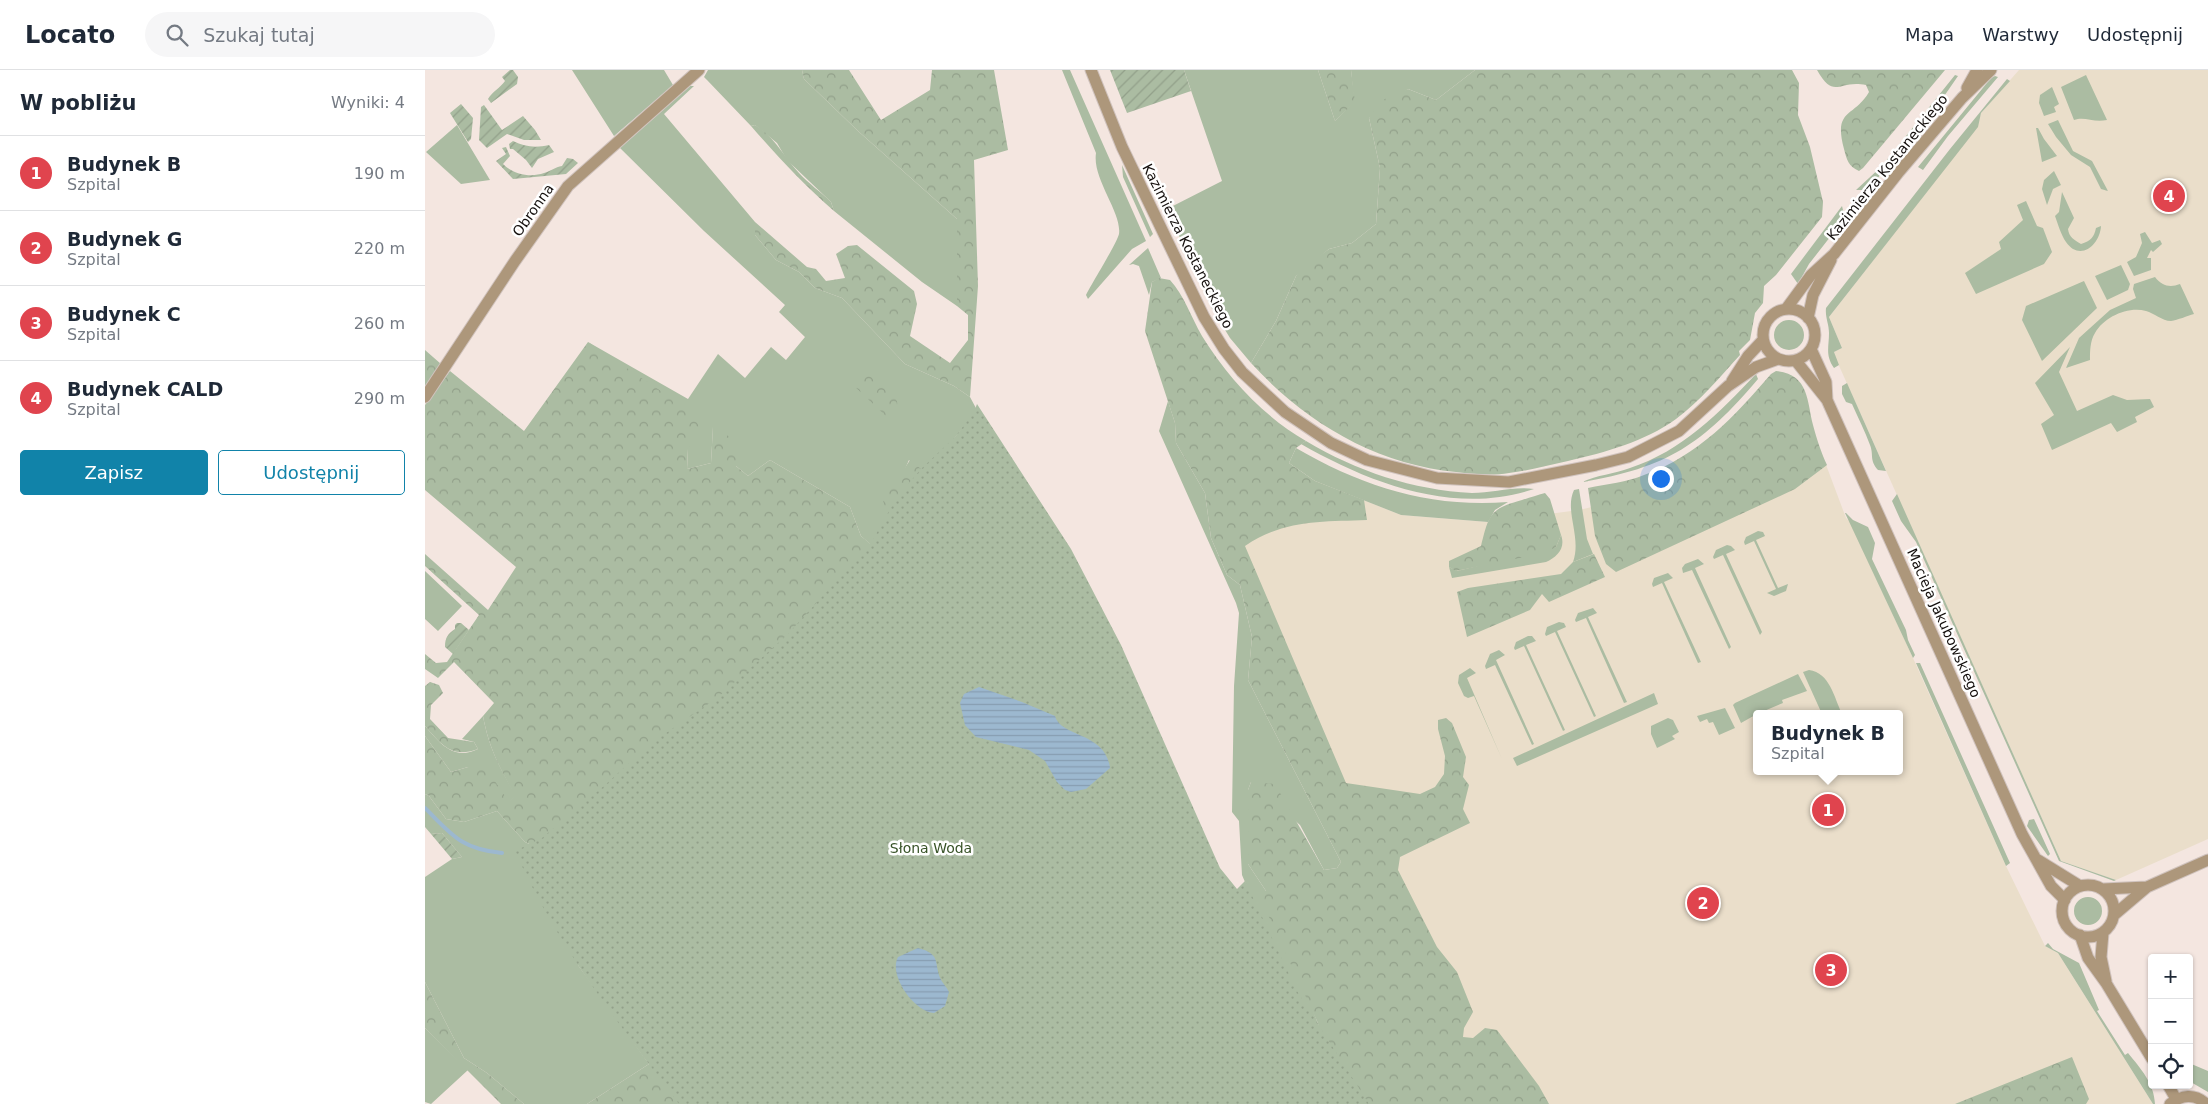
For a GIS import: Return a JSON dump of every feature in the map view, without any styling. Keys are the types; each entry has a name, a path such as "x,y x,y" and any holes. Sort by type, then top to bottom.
{"street":[{"name":"Obronna","path":"425,397 515,261 568,186 699,70"},
{"name":"Kazimierza Kostaneckiego","path":"1091,70 1122,147 1204,317 1224,349 1242,372 1279,407 1302,425 1367,460 1437,478 1509,482 1628,457 1679,432 1728,386 1756,367 1778,359"},
{"name":"Kazimierza Kostaneckiego","path":"1962,98 1977,70"},
{"name":"Kazimierza Kostaneckiego","path":"1786,309 1811,275 1834,254 1898,172 1962,98 1991,70"},
{"name":"Kazimierza Kostaneckiego","path":"1809,318 1813,295 1834,254"},
{"path":"1786,309 1794,310 1809,318 1815,333 1811,349 1807,354 1796,360 1787,361 1778,359 1771,354 1763,340 1766,322 1777,312 1786,309"},
{"name":"Kazimierza Kostaneckiego","path":"1728,386 1748,356 1763,340"},
{"name":"Macieja Jakubowskiego","path":"1811,349 1826,382 1827,400"},
{"name":"Macieja Jakubowskiego","path":"1796,360 1827,400 2034,857 2051,886 2065,900"},
{"path":"2034,857 2080,886 2096,886 2110,896 2114,905 2114,915 2110,925 2103,933 2088,937 2080,936 2065,922 2063,915 2065,900 2068,894 2080,886"},
{"path":"2114,915 2147,887 2208,860"},
{"path":"2103,890 2147,887"},
{"path":"2103,933 2101,957 2106,983"},
{"path":"2080,936 2088,958 2106,983 2148,1052"},
{"path":"2169,1089 2173,1102 2190,1096 2197,1098 2205,1104"}],"shaded area":[{"path":"2019,70 2208,70 2208,839 2116,880 2061,861 1836,359 1834,352 1842,348 1829,317 1977,127 1981,113"},
{"path":"1196,407 1315,481 1401,515 1488,522 1579,510 1822,454 1846,518 1850,522 2006,866 2045,946 2058,953 2153,1104 1478,1104 1257,589"}],"green space":[{"path":"510,70 513,70 518,77 517,84 491,103 488,99 505,81 502,77"},
{"path":"572,70 664,70 673,85 614,136"},
{"path":"708,70 802,70 804,79 858,131 957,219 957,306 922,282 834,211 831,202 787,160 777,143 755,125 751,126 704,77"},
{"path":"802,70 849,70 881,120 930,90 932,70 994,70 1008,150 974,160 978,286 970,397 954,386 905,364 842,298 815,288 799,272 776,260 755,235 755,222 807,267 816,269 826,281 845,278 836,254 848,246 857,245 914,291 917,304 910,336 950,363 968,340 968,315 957,306 957,219 858,131 804,79"},
{"path":"1062,70 1070,70 1146,241 1132,249 1088,299 1086,295 1117,239 1119,225 1098,174 1096,153"},
{"path":"1110,70 1184,70 1191,91 1127,113"},
{"path":"1184,70 1318,70 1335,121 1354,102 1351,70 1475,70 1436,100 1408,89 1369,118 1380,168 1376,224 1352,243 1329,249 1296,276 1276,321 1251,363 1230,338 1211,307 1167,209 1222,181"},
{"path":"1318,70 1351,70 1355,102 1335,121"},
{"path":"1475,70 1792,70 1799,83 1798,115 1810,147 1823,202 1822,217 1776,275 1764,286 1763,303 1755,313 1750,340 1739,351 1740,355 1725,372 1685,412 1651,434 1610,450 1531,469 1496,474 1456,472 1426,467 1397,460 1370,450 1343,437 1294,404 1251,363 1276,321 1301,269 1329,249 1352,243 1376,224 1380,168 1369,118 1380,101 1408,89 1436,100"},
{"path":"1817,70 1945,70 1859,171 1850,165 1847,159 1841,136 1841,126 1847,115 1869,92 1866,85 1849,84 1833,87 1828,85"},
{"path":"1955,75 1958,76 1938,105 1872,185 1864,190 1856,190 1882,166"},
{"path":"2086,75 2107,120 2074,120 2061,87"},
{"path":"1998,77 1948,136 1923,170 1918,167 1991,78"},
{"path":"2007,79 2010,81 1981,113 1978,127 1829,317 1842,348 1834,352 1839,365 1834,368 1828,355 1829,330 1826,308"},
{"path":"690,86 694,86 664,114 755,222 755,235 776,260 799,272 815,288 842,298 905,364 954,386 970,397 977,410 925,475 909,460 904,471 900,551 892,563 861,536 850,507 770,460 748,476 736,466 713,427 711,463 687,469 688,449 588,342 688,399 718,354 745,378 771,347 786,360 805,337 779,312 785,305 704,231 620,148"},
{"path":"2052,87 2059,104 2054,107 2056,112 2044,116 2039,103 2040,95"},
{"path":"461,104 473,118 471,139 468,142 450,113"},
{"path":"484,105 502,130 523,116 541,140 524,140 507,134 487,148 479,140 481,107"},
{"path":"2058,120 2073,151 2092,161 2108,191 2101,189 2090,167 2071,155 2056,137 2048,124"},
{"path":"457,125 490,180 461,184 426,152"},
{"path":"755,125 768,135 793,167 831,202 834,211 801,181 751,126"},
{"path":"2036,128 2038,128 2057,156 2042,162"},
{"path":"513,141 531,146 549,145 554,152 538,159 532,168 526,160 513,149 510,149 509,144"},
{"path":"506,147 510,156 503,164 522,174 533,175 546,172 562,166 567,158 573,159 578,163 566,174 513,179 496,161 506,154 502,148"},
{"path":"1122,165 1153,234 1150,237 1123,177"},
{"path":"2054,171 2061,185 2053,189 2047,205 2042,189 2044,180"},
{"path":"2062,192 2074,218 2068,229 2069,234 2074,240 2081,244 2087,242 2093,236 2096,228 2101,226 2097,239 2088,249 2077,251 2071,248 2063,236 2055,216 2059,212"},
{"path":"2026,201 2037,226 2043,228 2052,252 2044,264 1976,294 1965,273 2001,249 1999,242 2023,220 2017,205"},
{"path":"1842,206 1844,214 1841,223 1809,264 1798,284 1791,274"},
{"path":"2145,232 2152,243 2160,240 2162,244 2153,252 2151,250 2147,258 2151,258 2151,270 2134,276 2127,262 2136,257 2142,243 2140,234"},
{"path":"1148,248 1161,278 1152,282 1149,295 1139,266 1129,265"},
{"path":"2121,265 2130,284 2128,290 2107,300 2095,276"},
{"path":"2155,277 2166,285 2180,284 2194,314 2171,321 2139,310 2117,314 2104,322 2093,336 2090,360 2066,368 2079,338 2110,310 2136,298 2133,289 2134,284"},
{"path":"1159,278 1170,280 1175,286 1212,352 1235,381 1275,420 1306,441 1296,448 1289,463 1315,481 1364,500 1367,520 1319,522 1289,526 1260,537 1245,546 1346,783 1420,794 1435,787 1444,774 1445,756 1438,729 1438,720 1446,718 1452,723 1466,757 1463,777 1469,785 1463,809 1470,823 1400,857 1398,870 1437,947 1457,972 1473,1012 1464,1028 1463,1037 1473,1038 1485,1028 1497,1030 1539,1086 1549,1104 1351,1104 1330,1060 1317,1021 1263,904 1266,891 1248,864 1248,790 1251,782 1275,784 1324,870 1337,868 1341,862 1248,680 1252,637 1240,585 1227,575 1211,538 1205,493 1176,443 1175,423 1145,331 1152,282"},
{"path":"2084,281 2097,308 2042,361 2022,320 2026,306"},
{"path":"1789,320 1795,321 1803,329 1803,341 1795,349 1789,350 1783,349 1775,341 1774,335 1775,329 1783,321"},
{"path":"588,342 704,420 688,449 687,469 711,463 713,426 736,441 736,466 748,476 770,460 850,507 861,536 892,562 900,551 883,501 910,460 921,469 1049,1104 587,1104 649,1064 578,965 606,879 525,842 497,811 464,822 446,819 429,796 425,794 425,736 451,772 468,767 486,768 509,802 515,795 495,757 485,727 483,716 494,703 454,662 438,678 425,669 425,654 436,663 447,662 479,615 425,566 425,554 488,610 516,567 425,490 425,405 450,371 524,431"},
{"path":"2070,347 2059,372 2077,411 2113,395 2127,400 2150,399 2154,407 2135,417 2137,422 2117,432 2111,423 2052,450 2041,424 2054,415 2035,383"},
{"path":"425,350 441,364 425,389"},
{"path":"873,369 897,401 898,412 889,419 852,384 862,371"},
{"path":"1776,371 1795,377 1805,390 1816,436 1827,465 1795,489 1616,572 1606,564 1595,536 1588,488 1637,477 1682,457 1714,433"},
{"path":"1756,374 1758,379 1738,402 1719,421 1681,450 1638,469 1582,482 1630,468 1666,452 1714,416"},
{"path":"1847,383 1886,471 1878,470 1875,466 1864,430 1852,404 1846,402 1842,394 1842,386"},
{"path":"1168,401 1175,423 1176,443 1205,493 1211,538 1227,575 1240,585 1252,637 1248,680 1341,862 1337,868 1324,870 1300,825 1251,782 1248,790 1248,864 1266,891 1317,1021 1330,1060 1261,920 1242,875 1239,821 1232,812 1234,686 1239,613 1159,431"},
{"name":"Słona Woda","path":"977,404 1071,549 1121,645 1220,868 1237,889 1245,881 1297,991 1369,1104 679,1104 589,982 549,918 515,851 542,838 650,744 717,698 787,635 871,543 897,497 921,469 955,437 974,412"},
{"path":"1306,441 1365,470 1428,488 1472,493 1519,488 1534,489 1504,496 1474,499 1443,497 1413,491 1355,471 1327,458 1301,444"},
{"path":"1296,448 1346,474 1398,492 1451,502 1508,502 1495,510 1488,522 1401,515 1315,481 1289,463"},
{"path":"1579,489 1587,539 1593,554 1573,562 1576,543 1571,498 1574,490"},
{"path":"1545,493 1550,499 1561,535 1556,547 1544,553 1456,571 1449,567 1449,561 1481,546 1489,520 1497,510 1511,503"},
{"path":"1897,494 2061,861 2116,880 2114,881 2059,861 1916,542 1901,521 1892,501"},
{"path":"1845,513 1853,520 1868,527 1875,543 1872,559 1906,630 1908,640 1915,655 1913,658"},
{"path":"1758,531 1763,532 1765,536 1756,540 1778,588 1788,584 1786,591 1774,596 1767,593 1776,589 1754,541 1745,545 1744,542 1746,537"},
{"path":"1561,535 1562,544 1559,552 1554,558 1546,562 1452,578 1449,567 1457,571 1556,547"},
{"path":"1727,545 1735,550 1726,554 1762,632 1760,635 1723,555 1714,559 1713,557 1716,550"},
{"path":"1594,554 1605,577 1549,602 1542,594 1530,610 1467,637 1457,592 1468,588 1561,574 1573,562"},
{"path":"1698,559 1704,564 1695,568 1731,647 1729,649 1692,570 1683,573 1682,568 1685,564"},
{"path":"425,571 462,606 438,631 425,619"},
{"path":"1668,573 1673,578 1664,582 1701,662 1698,663 1662,583 1653,587 1654,578"},
{"path":"1593,608 1597,613 1588,617 1627,702 1624,703 1586,618 1576,622 1575,620 1578,613"},
{"path":"1559,622 1564,623 1566,627 1557,631 1596,716 1594,717 1555,632 1546,636 1545,634 1547,627"},
{"path":"457,623 461,623 469,630 453,654 445,647 445,644 447,636 455,629"},
{"path":"1532,636 1536,641 1526,645 1565,730 1563,731 1524,646 1515,650 1514,648 1516,642"},
{"path":"1499,650 1505,655 1496,660 1534,744 1532,745 1495,665 1486,669 1485,666 1490,654"},
{"path":"1916,663 1920,663 2010,863 2006,866"},
{"path":"1470,668 1476,673 1467,678 1502,759 1474,696 1468,698 1464,696 1458,683 1459,675"},
{"path":"1809,670 1816,672 1827,681 1840,710 1820,710 1803,672"},
{"path":"1798,674 1807,691 1782,700 1783,703 1766,710 1753,710 1753,716 1741,723 1733,705"},
{"path":"430,682 439,685 443,693 431,705 430,719 448,738 474,742 478,749 461,752 447,748 425,726 425,686"},
{"path":"1654,693 1658,704 1517,766 1513,758"},
{"path":"1725,708 1735,728 1719,735 1713,722 1709,723 1707,719 1700,722 1697,716"},
{"path":"483,716 495,757 516,795 509,803 468,767 451,772 425,736 425,726 442,744 454,751 461,753 478,749 474,742 462,739"},
{"path":"1668,718 1673,720 1679,732 1672,736 1675,739 1657,748 1651,734 1651,726"},
{"path":"425,794 429,796 446,819 464,822 497,811 525,842 606,879 578,965 649,1064 587,1104 524,1104 487,1073 464,1058 425,982 425,877 452,859 462,857 442,833 431,834 425,827"},
{"path":"2034,819 2050,854 2048,856 2027,826 2029,820"},
{"path":"442,833 462,857 452,859 431,834"},
{"path":"2088,897 2098,901 2102,911 2098,921 2088,925 2078,921 2074,911 2078,901"},
{"path":"2048,943 2053,949 2079,963 2099,1010 2097,1011 2125,1055 2128,1053 2146,1077 2148,1089 2152,1089 2155,1104 2153,1104 2058,953 2045,946"},
{"path":"425,982 464,1058 487,1073 524,1104 501,1104 425,1028"},
{"path":"425,1028 468,1070 431,1104 425,1102"},
{"path":"2072,1057 2089,1099 2086,1104 1955,1104"},
{"path":"2193,1065 2208,1071 2208,1092 2193,1083"}],"water":[{"path":"979,687 1055,716 1065,728 1092,741 1100,748 1107,756 1110,768 1086,789 1071,792 1065,790 1057,782 1045,761 1029,750 976,737 965,725 960,703 964,694"},
{"path":"918,948 925,950 933,956 940,978 949,992 945,1006 934,1013 926,1011 911,1000 897,973 898,957"}],"waterway":[{"path":"425,808 458,839 476,848 502,853"}],"place":[{"name":"Budynek CALD","path":"2169,196"},
{"name":"Budynek B","path":"1828,810"},
{"name":"Budynek G","path":"1703,903"},
{"name":"Budynek C","path":"1831,970"}]}
